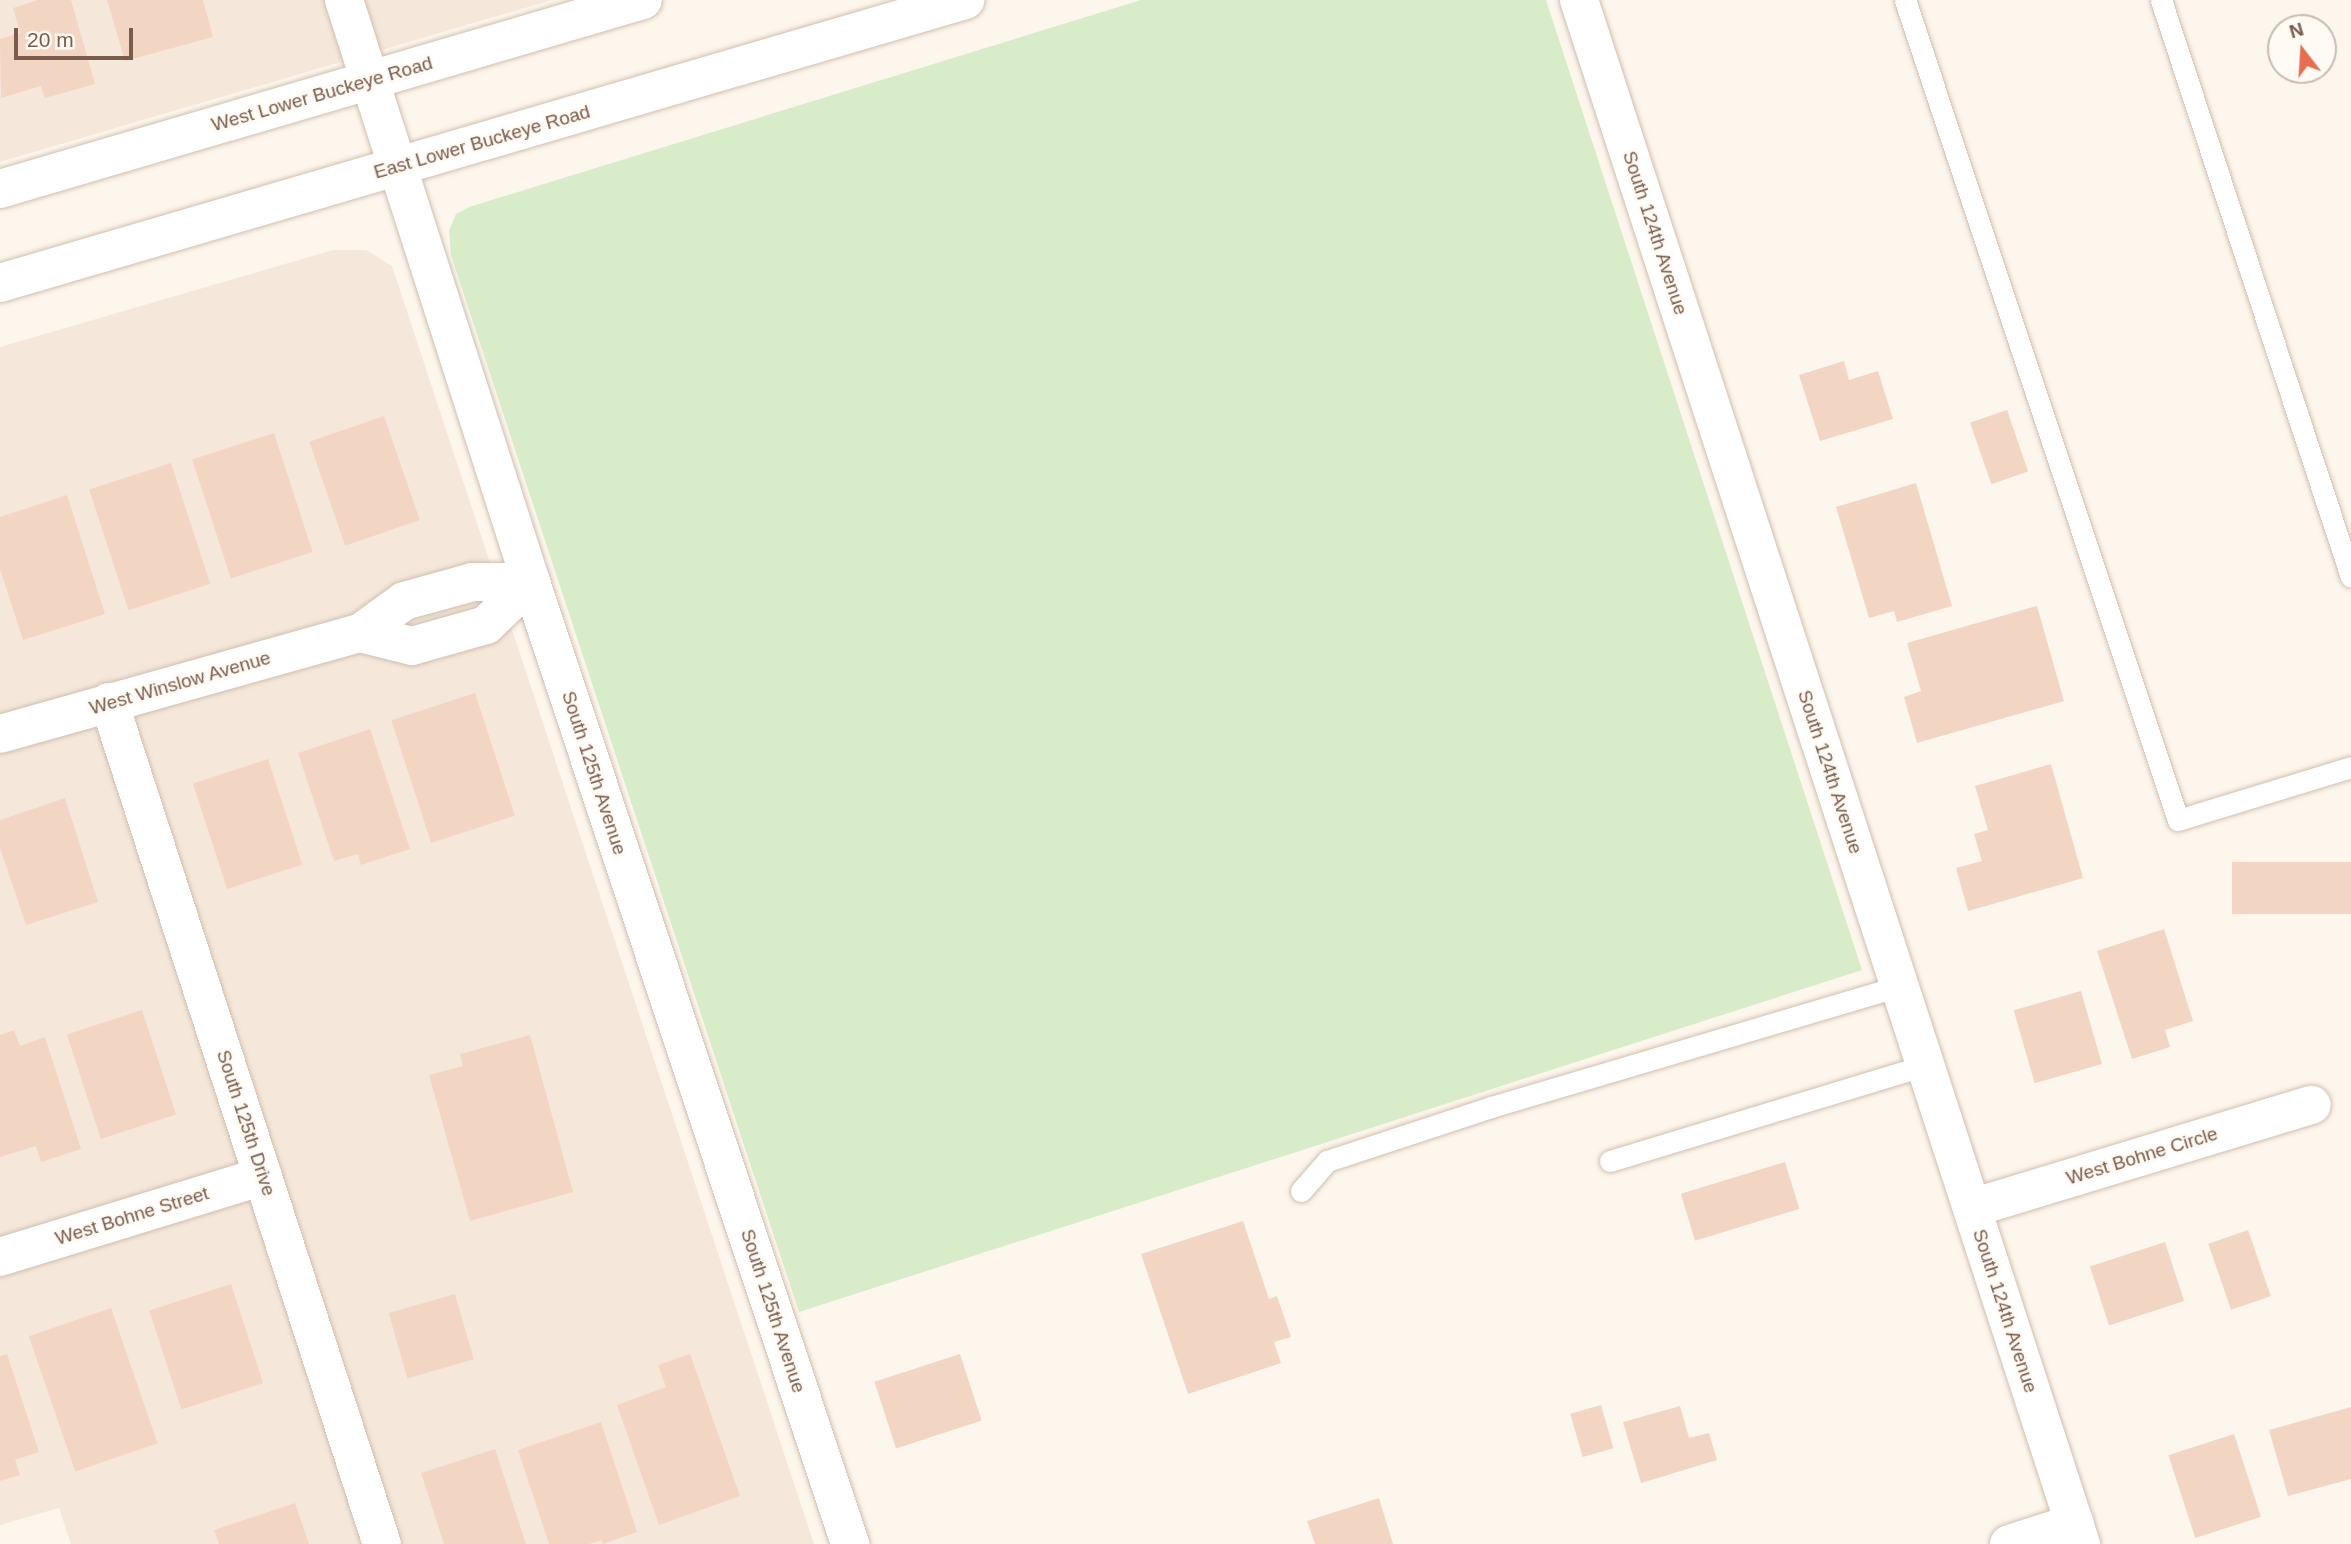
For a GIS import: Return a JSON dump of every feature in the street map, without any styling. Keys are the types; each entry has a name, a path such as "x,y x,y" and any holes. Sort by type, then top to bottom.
{"street":[{"name":"South 125th Avenue","path":"344,0 531,582 850,1544"},
{"name":"West Lower Buckeye Road","path":"0,189 643,0"},
{"name":"East Lower Buckeye Road","path":"0,283 965,0"},
{"name":"South 124th Avenue","path":"1579,0 2078,1534"},
{"name":"West Winslow Avenue","path":"0,734 360,634 404,601 472,582 531,582"},
{"name":"South 125th Drive","path":"109,702 382,1544"},
{"name":"West Bohne Circle","path":"1972,1208 2312,1105"},
{"name":"West Bohne Street","path":"0,1256 263,1176"},
{"path":"2009,1544 2078,1534"}],"lane":[{"path":"1905,0 2178,820 2351,767"},
{"path":"2161,0 2351,577"},
{"path":"1301,1191 1328,1161 1492,1107 1900,986"},
{"path":"1610,1161 1926,1065"}],"shaded area":[{"path":"0,0 552,0 0,162"},
{"path":"333,250 366,250 392,266 814,1544 71,1544 59,1508 0,1525 0,347"}],"green space":[{"path":"1141,0 1546,0 1862,970 799,1312 451,255 449,231 456,214 469,207"}],"building":[{"path":"38,0 71,0 95,84 45,98 41,86 1,98 0,39 20,33 13,8"},
{"path":"107,0 203,0 213,37 125,61"},
{"path":"1844,361 1849,380 1878,371 1893,419 1820,441 1799,375"},
{"path":"2007,410 2028,471 1991,484 1970,423"},
{"path":"384,416 420,520 345,546 309,442"},
{"path":"274,433 313,552 231,578 192,460"},
{"path":"171,463 210,584 128,610 89,490"},
{"path":"1916,483 1952,606 1897,622 1894,611 1869,618 1836,507"},
{"path":"67,495 105,614 23,640 0,569 0,517"},
{"path":"2037,606 2064,701 1917,743 1904,697 1921,691 1907,643"},
{"path":"475,693 515,816 431,843 391,720"},
{"path":"370,729 410,849 361,865 358,854 334,861 298,753"},
{"path":"268,759 302,865 227,889 193,783"},
{"path":"2051,764 2083,878 1968,911 1956,868 1982,861 1974,834 1988,830 1975,786"},
{"path":"65,798 98,902 26,925 0,848 0,820"},
{"path":"2232,862 2351,862 2351,914 2232,914"},
{"path":"2164,929 2193,1021 2165,1030 2170,1047 2132,1059 2097,951"},
{"path":"2081,991 2102,1064 2035,1083 2014,1010"},
{"path":"142,1010 176,1115 101,1139 67,1034"},
{"path":"14,1030 20,1046 45,1037 81,1149 41,1162 36,1146 0,1157 0,1035"},
{"path":"530,1035 573,1192 470,1221 429,1075 463,1066 460,1054"},
{"path":"1785,1162 1799,1209 1695,1241 1681,1194"},
{"path":"1243,1221 1269,1299 1277,1296 1291,1337 1274,1342 1281,1363 1188,1394 1141,1254"},
{"path":"2248,1230 2271,1296 2231,1310 2208,1244"},
{"path":"2165,1242 2184,1301 2109,1325 2090,1266"},
{"path":"231,1284 263,1383 181,1409 149,1311"},
{"path":"455,1294 474,1359 407,1378 389,1313"},
{"path":"111,1308 158,1443 75,1472 29,1336"},
{"path":"7,1354 39,1452 15,1460 20,1475 0,1481 0,1356"},
{"path":"690,1354 740,1496 659,1525 617,1405 666,1387 658,1365"},
{"path":"960,1354 982,1421 896,1448 874,1382"},
{"path":"1601,1405 1613,1448 1583,1457 1570,1414"},
{"path":"1680,1406 1689,1438 1709,1433 1717,1460 1641,1483 1623,1422"},
{"path":"2351,1407 2351,1479 2288,1496 2269,1430"},
{"path":"601,1422 637,1532 603,1544 602,1540 589,1544 549,1544 518,1450"},
{"path":"2234,1434 2261,1517 2195,1538 2168,1455"},
{"path":"495,1449 526,1544 444,1544 421,1473"},
{"path":"1379,1498 1393,1544 1315,1544 1307,1521"},
{"path":"295,1503 309,1544 219,1544 214,1530"}]}
